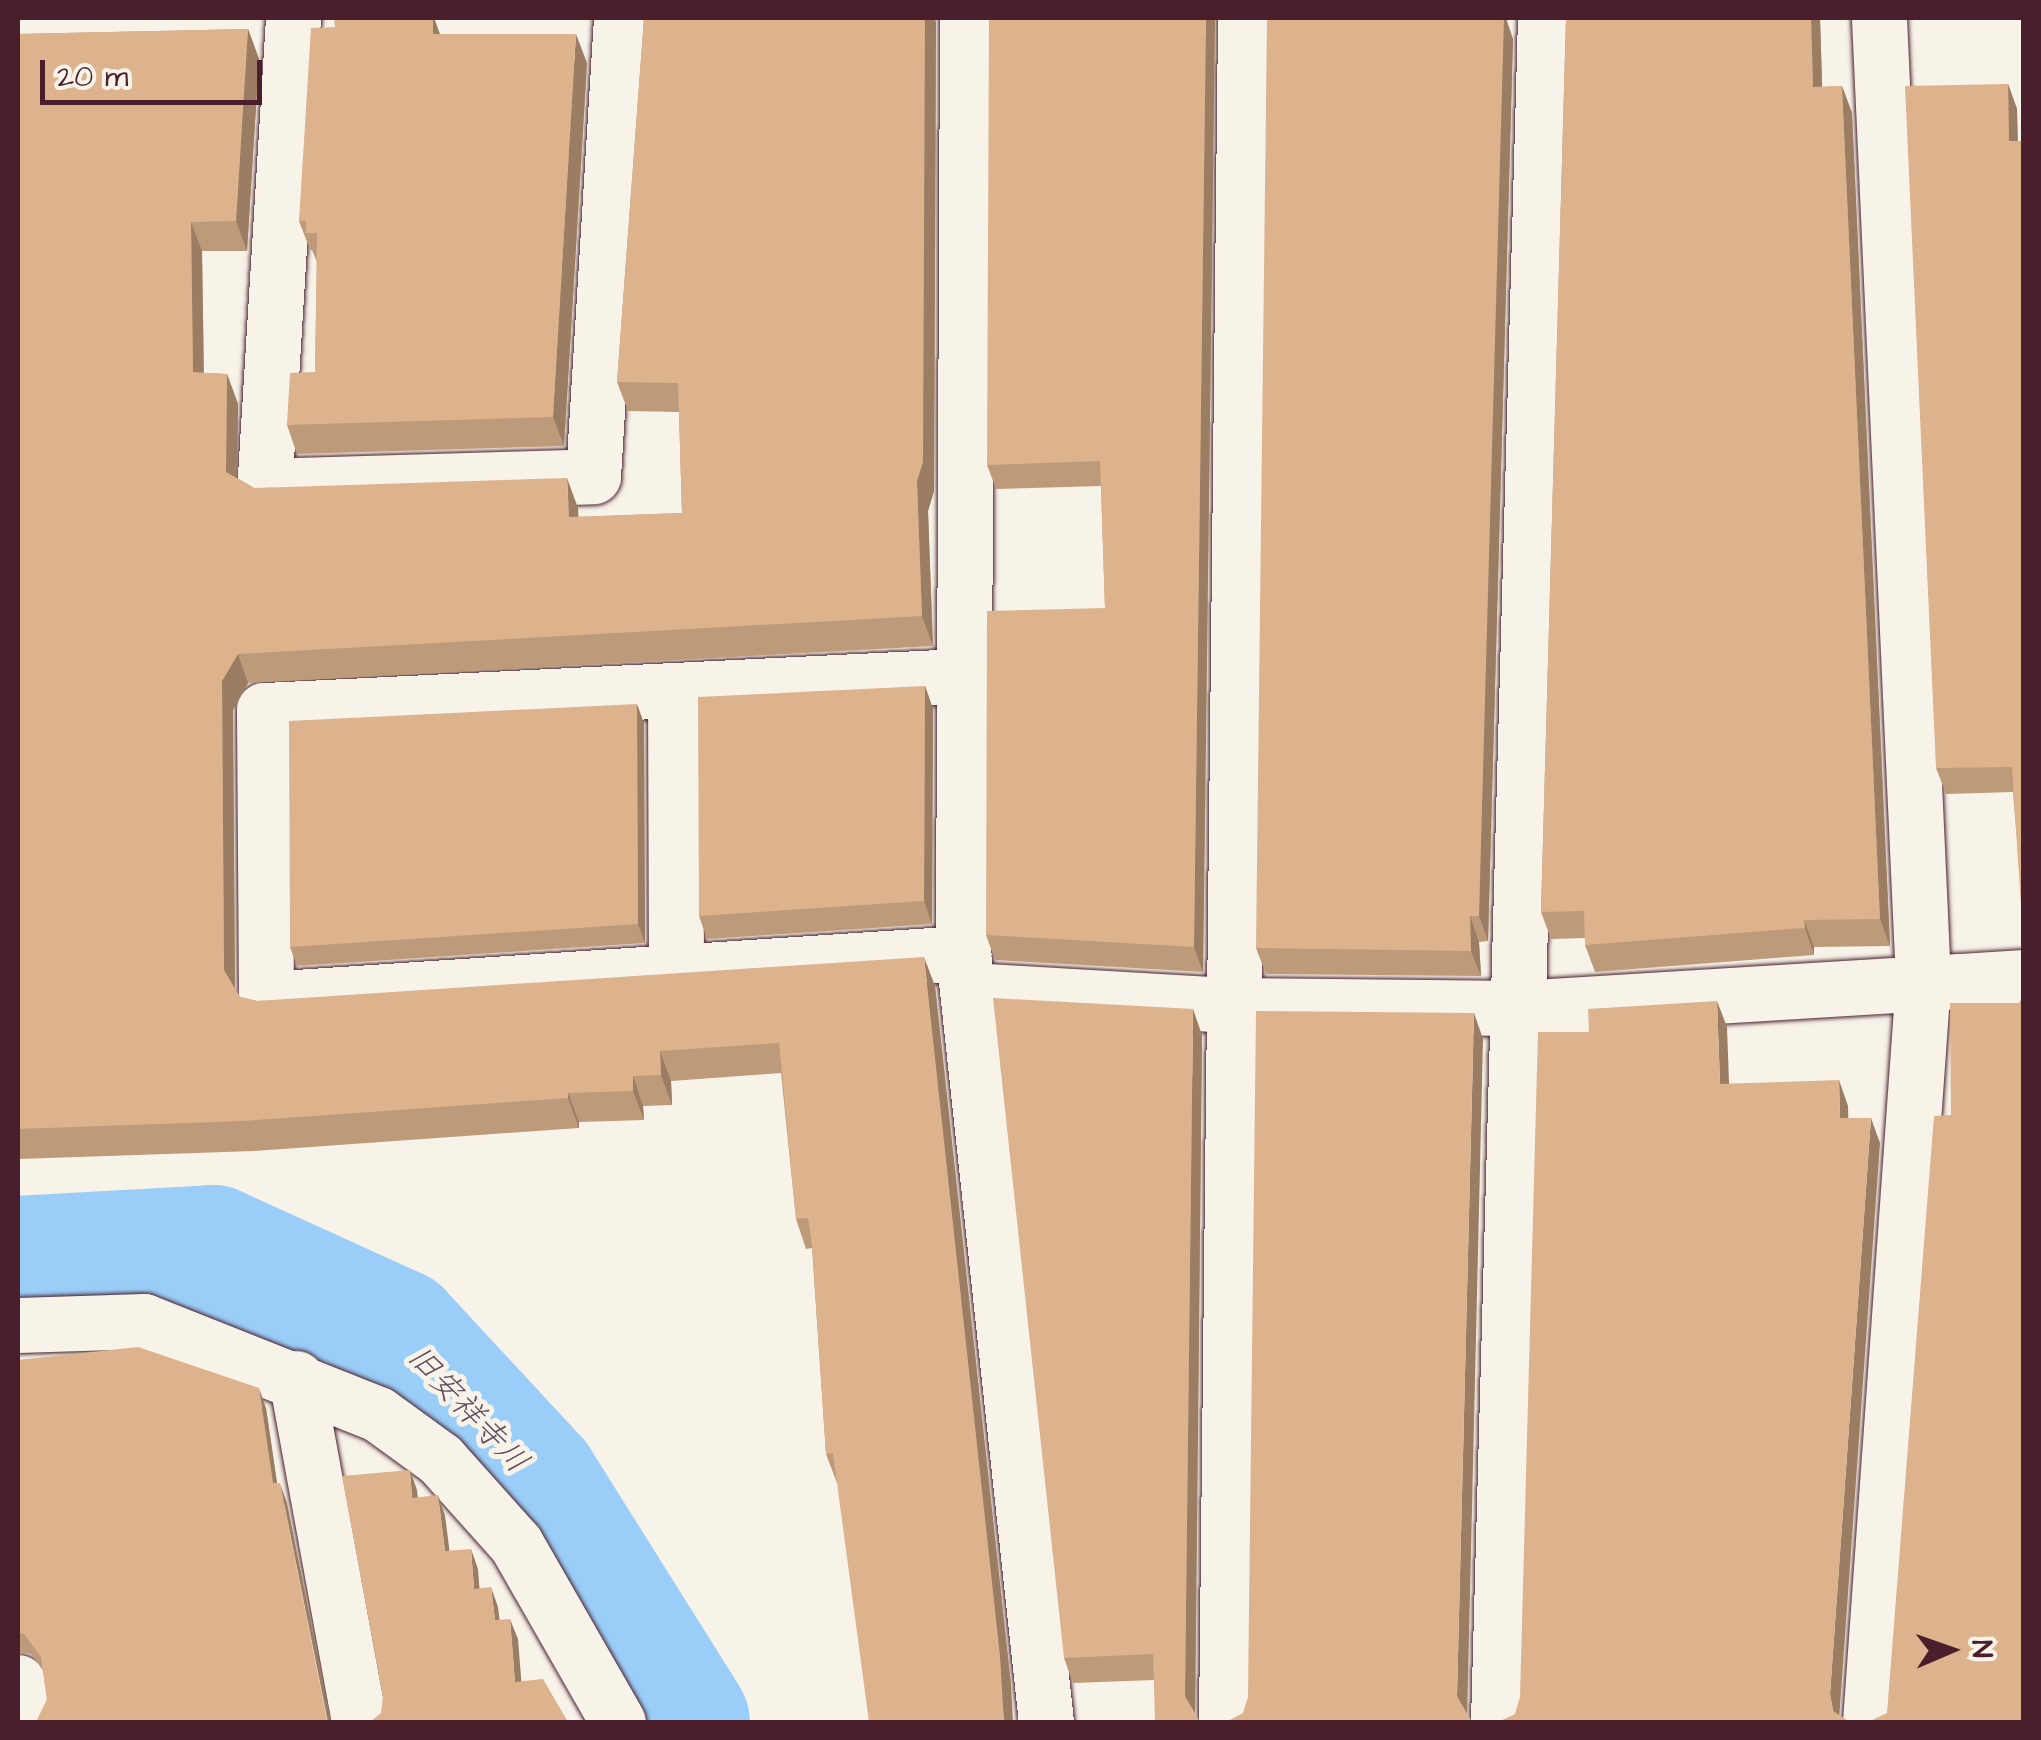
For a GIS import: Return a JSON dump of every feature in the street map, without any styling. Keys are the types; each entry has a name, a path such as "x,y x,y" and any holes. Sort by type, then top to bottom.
{"street":[{"path":"293,18 264,486 593,476 621,18"},
{"path":"967,18 960,676 966,971 1046,1722"},
{"path":"1226,1722 1245,18"},
{"path":"1498,1722 1545,18"},
{"path":"1870,1722 1923,980 1879,18"},
{"path":"960,676 264,710 266,999 676,972 966,971 1232,1005 1519,1008 2024,976"},
{"path":"675,692 676,972"},
{"path":"18,1325 144,1322 378,1414 440,1460 516,1544 618,1722"},
{"path":"314,1386 359,1722"},
{"path":"18,1682 23,1722"}],"building":[{"path":"334,18 433,18 433,34 576,34 553,417 287,425 290,373 315,372 317,233 306,233 306,221 299,221 311,28 335,27"},
{"path":"644,18 925,18 923,462 917,481 922,616 238,654 222,681 224,970 240,997 257,1001 924,957 1004,1722 869,1722 833,1453 826,1454 812,1245 808,1218 796,1219 779,1043 660,1051 661,1075 633,1076 633,1091 243,1121 18,1129 18,34 248,29 236,221 191,222 193,372 227,374 226,472 254,488 567,478 569,517 682,513 678,383 617,382"},
{"path":"989,18 1206,18 1194,947 986,935 987,611 1105,608 1100,461 987,465"},
{"path":"1267,18 1504,18 1479,916 1470,916 1471,951 1256,948"},
{"path":"1566,18 1811,18 1813,87 1842,86 1880,919 1804,920 1805,928 1585,945 1584,911 1541,912"},
{"path":"2008,84 2009,141 2024,141 2024,923 2012,767 1936,768 1905,86"},
{"path":"925,686 924,901 699,916 698,697"},
{"path":"637,704 638,924 290,947 289,721"},
{"path":"2024,993 2024,1722 1868,1722 1887,1713 1934,1116 1951,1115 1950,1003 2019,1003"},
{"path":"993,998 1193,1009 1185,1696 1200,1722 1155,1722 1153,1654 1064,1658"},
{"path":"1717,1001 1720,1084 1839,1080 1840,1118 1871,1118 1830,1694 1833,1711 1850,1722 1498,1722 1515,1714 1520,1697 1538,1032 1589,1032 1588,1009"},
{"path":"1256,1011 1474,1013 1457,1696 1472,1722 1226,1722 1243,1713 1248,1697"},
{"path":"138,1347 259,1388 273,1483 280,1483 330,1722 36,1722 47,1699 41,1657 24,1634 18,1633 18,1360"},
{"path":"410,1470 412,1498 438,1495 445,1551 471,1549 474,1589 491,1587 495,1620 510,1619 515,1682 543,1679 568,1722 370,1722 381,1713 383,1697 342,1476"}],"waterway":[{"name":"旧安祥寺川","path":"18,1262 213,1251 397,1335 534,1483 684,1722"}]}
